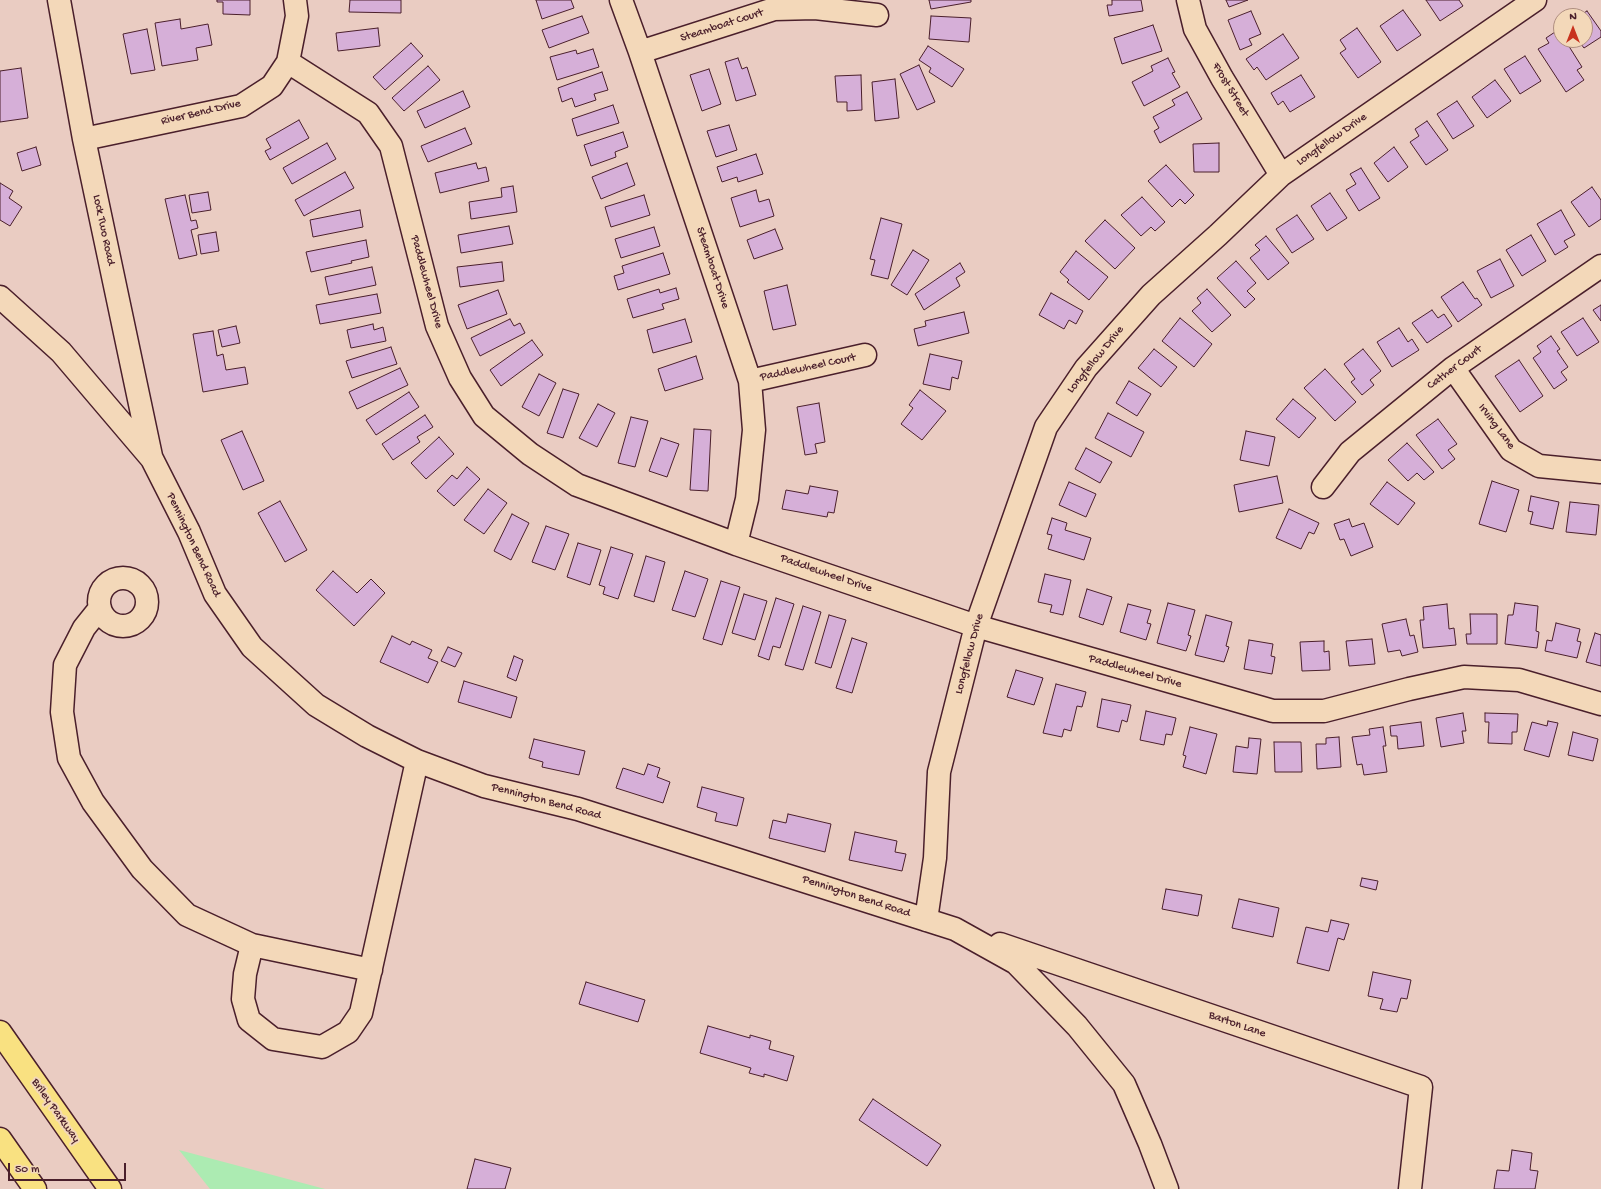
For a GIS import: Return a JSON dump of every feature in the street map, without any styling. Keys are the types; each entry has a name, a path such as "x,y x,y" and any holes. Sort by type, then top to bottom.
{"highway":[{"name":"Briley Parkway","path":"0,1032 110,1189"},
{"path":"0,1139 35,1189"}],"street":[{"name":"Lock Two Road","path":"59,0 84,139 152,459"},
{"name":"River Bend Drive","path":"84,139 241,106 272,86 288,62 297,16 295,0"},
{"name":"Steamboat Drive","path":"621,0 640,52 750,381 754,430 747,499 736,544"},
{"name":"Frost Street","path":"1188,0 1195,29 1222,78 1281,175"},
{"name":"Longfellow Drive","path":"926,920 935,858 939,772 976,626 1046,427 1086,368 1151,295 1218,235 1281,175 1535,0"},
{"name":"Steamboat Court","path":"640,52 774,9 815,8 877,15"},
{"name":"Paddlewheel Drive","path":"288,62 368,113 392,146 437,326 460,378 484,416 530,454 577,485 736,544 976,626 1273,711 1324,711 1409,689 1464,677 1519,680 1601,704"},
{"name":"Cather Court","path":"1323,487 1350,452 1453,368 1601,266"},
{"name":"Pennington Bend Road","path":"0,297 61,352 152,459 188,532 215,594 252,648 316,705 368,736 417,761 484,786 578,808 955,929 1016,963 1082,1032 1124,1084 1150,1144 1167,1189"},
{"name":"Paddlewheel Court","path":"750,381 865,355"},
{"name":"Irving Lane","path":"1453,368 1511,450 1539,466 1601,472"},
{"path":"100,608 84,628 65,665 62,712 69,758 93,802 142,869 187,915 252,946 371,970"},
{"path":"252,946 245,974 242,999 249,1020 273,1039 322,1047 348,1032 361,1013 417,761"},
{"name":"Barton Lane","path":"955,929 1421,1087 1410,1189"}],"green space":[{"path":"179,1150 325,1189 210,1189"}],"building":[{"path":"217,0 250,0 250,15 223,14 223,2 217,2"},
{"path":"350,0 401,0 401,13 349,12"},
{"path":"536,0 571,0 574,8 542,19"},
{"path":"929,0 971,0 971,2 931,9"},
{"path":"1112,0 1141,0 1143,11 1109,16 1107,5 1112,5"},
{"path":"1226,0 1248,0 1229,7"},
{"path":"1426,0 1459,0 1463,6 1440,21"},
{"path":"1403,10 1421,35 1397,51 1380,26"},
{"path":"1251,11 1261,34 1249,39 1252,45 1240,50 1228,20"},
{"path":"582,16 589,33 549,48 542,30"},
{"path":"931,16 971,18 969,42 929,39"},
{"path":"180,19 181,29 208,24 212,45 196,48 198,60 162,66 155,23"},
{"path":"1593,20 1601,31 1601,37 1593,42"},
{"path":"1153,25 1162,51 1122,64 1114,38"},
{"path":"378,28 380,46 338,51 336,33"},
{"path":"1357,28 1381,62 1358,78 1340,53 1346,49 1340,40"},
{"path":"147,29 155,70 131,74 123,34"},
{"path":"1553,33 1553,48 1570,48 1582,67 1577,70 1584,80 1566,92 1538,49 1549,43 1546,38"},
{"path":"1283,34 1299,58 1266,80 1257,67 1254,70 1246,59"},
{"path":"411,43 423,56 385,90 373,77"},
{"path":"928,46 964,69 952,87 929,72 931,68 919,60"},
{"path":"593,49 599,67 557,80 550,57 576,50 577,54"},
{"path":"1525,56 1541,81 1520,94 1504,69"},
{"path":"738,58 742,69 747,67 756,95 736,101 725,62"},
{"path":"1168,58 1175,72 1172,73 1180,87 1144,106 1132,82 1153,71 1151,66"},
{"path":"919,65 935,102 917,110 900,74"},
{"path":"428,66 440,80 404,111 392,98"},
{"path":"21,68 28,118 0,122 0,71"},
{"path":"709,69 721,104 702,111 690,75"},
{"path":"602,72 608,90 594,94 596,100 575,107 572,98 562,102 558,88"},
{"path":"861,75 862,110 847,111 847,102 837,102 835,76"},
{"path":"1301,75 1315,97 1290,112 1283,101 1278,105 1271,93"},
{"path":"895,79 899,118 875,121 872,82"},
{"path":"1495,80 1511,101 1487,118 1472,97"},
{"path":"463,91 470,107 425,128 417,111"},
{"path":"1187,92 1202,119 1160,143 1154,131 1159,128 1153,117 1175,105 1172,100"},
{"path":"1457,101 1474,126 1453,139 1437,114"},
{"path":"613,105 619,123 577,136 572,119"},
{"path":"299,120 309,138 270,160 265,151 271,148 266,139"},
{"path":"1427,121 1448,150 1426,165 1410,142 1419,136 1415,129"},
{"path":"729,125 737,150 716,157 707,131"},
{"path":"465,128 472,144 428,162 421,146"},
{"path":"623,132 628,147 615,152 616,157 591,166 584,145"},
{"path":"327,143 336,159 292,184 283,168"},
{"path":"1219,143 1219,172 1194,172 1193,144"},
{"path":"36,147 41,165 22,171 17,153"},
{"path":"1394,147 1408,167 1388,182 1374,163"},
{"path":"756,154 763,174 738,182 737,177 722,182 717,167"},
{"path":"476,163 478,169 486,167 489,181 440,193 435,173"},
{"path":"627,163 635,185 601,199 592,177"},
{"path":"1166,165 1194,195 1185,204 1180,199 1172,207 1148,181"},
{"path":"1361,168 1380,198 1359,211 1346,190 1356,184 1350,174"},
{"path":"345,172 354,188 304,216 295,200"},
{"path":"0,183 13,191 9,198 22,207 10,226 0,220"},
{"path":"513,186 517,212 471,219 469,202 502,197 501,188"},
{"path":"1592,187 1601,200 1601,219 1589,227 1571,202"},
{"path":"756,190 759,202 769,199 774,216 740,227 731,198"},
{"path":"208,192 211,210 192,213 189,195"},
{"path":"1330,193 1347,218 1327,231 1311,206"},
{"path":"185,195 191,221 196,220 198,228 191,230 197,255 179,259 165,199"},
{"path":"644,195 650,215 611,227 605,207"},
{"path":"1142,197 1165,222 1155,231 1151,227 1141,236 1121,215"},
{"path":"360,210 363,227 313,237 310,220"},
{"path":"1561,210 1575,235 1564,241 1568,247 1555,255 1537,224"},
{"path":"1297,215 1314,239 1292,253 1276,229"},
{"path":"881,218 902,224 888,279 871,275 875,260 870,259"},
{"path":"1105,220 1135,248 1115,269 1085,241"},
{"path":"509,226 513,244 461,253 458,235"},
{"path":"654,227 660,246 621,258 615,239"},
{"path":"775,229 783,249 754,259 747,240"},
{"path":"216,232 219,251 201,254 198,235"},
{"path":"1531,235 1546,261 1522,276 1506,250"},
{"path":"1266,236 1289,263 1268,280 1250,258 1260,250 1255,245"},
{"path":"366,240 369,257 351,261 352,263 311,272 306,252"},
{"path":"913,250 929,260 907,295 891,285"},
{"path":"1076,251 1108,277 1089,300 1067,282 1069,280 1060,272"},
{"path":"663,253 670,274 618,290 614,276 624,273 622,266"},
{"path":"1500,259 1514,286 1491,298 1477,271"},
{"path":"1236,261 1256,283 1247,291 1255,299 1245,308 1217,278"},
{"path":"502,262 504,281 460,287 457,267"},
{"path":"960,263 965,272 956,278 960,286 924,310 915,294"},
{"path":"372,267 376,285 329,295 325,277"},
{"path":"1463,282 1475,299 1477,298 1482,305 1458,322 1441,297"},
{"path":"787,285 796,325 773,330 764,291"},
{"path":"676,288 679,299 662,304 664,309 633,318 627,299 659,289 660,293"},
{"path":"1207,289 1231,315 1212,332 1192,311 1201,303 1197,298"},
{"path":"498,290 507,314 467,329 458,305"},
{"path":"1051,293 1083,311 1076,324 1069,320 1064,329 1039,315"},
{"path":"377,294 381,313 320,324 316,305"},
{"path":"1601,305 1601,321 1593,310"},
{"path":"1432,310 1438,318 1444,314 1452,326 1427,343 1412,323"},
{"path":"964,312 969,333 918,346 914,329 926,326 925,321"},
{"path":"1180,318 1212,344 1194,367 1162,341"},
{"path":"1583,318 1599,342 1577,356 1561,332"},
{"path":"510,319 514,326 520,323 525,333 480,356 471,338"},
{"path":"685,319 692,342 653,353 647,330"},
{"path":"373,324 374,330 383,327 386,341 351,348 347,330"},
{"path":"236,326 240,343 222,347 218,330"},
{"path":"1399,328 1408,342 1412,339 1419,350 1392,367 1377,342"},
{"path":"213,331 217,356 223,354 226,370 245,367 248,384 203,392 193,334"},
{"path":"1551,336 1560,349 1557,351 1568,367 1561,372 1567,380 1554,389 1533,358 1541,352 1537,346"},
{"path":"532,340 543,355 501,386 490,370"},
{"path":"391,347 397,364 352,378 346,361"},
{"path":"1154,349 1177,367 1161,387 1138,368"},
{"path":"1363,349 1381,371 1370,380 1374,385 1362,395 1351,382 1355,379 1344,364"},
{"path":"930,354 962,361 958,379 952,377 950,390 923,384"},
{"path":"696,356 703,379 665,391 658,369"},
{"path":"1519,360 1543,396 1520,412 1495,376"},
{"path":"400,368 408,385 357,409 349,392"},
{"path":"1325,369 1356,402 1335,421 1304,388"},
{"path":"539,374 556,383 539,416 522,407"},
{"path":"1129,381 1151,394 1137,416 1116,403"},
{"path":"563,389 579,394 563,438 547,433"},
{"path":"920,390 946,411 922,440 901,424 913,408 909,405"},
{"path":"409,392 419,407 376,435 366,420"},
{"path":"1293,399 1316,418 1299,438 1276,419"},
{"path":"819,403 825,442 815,444 817,453 805,455 797,407"},
{"path":"598,404 615,413 597,447 579,438"},
{"path":"1108,413 1144,432 1131,457 1095,438"},
{"path":"425,415 433,427 417,437 420,442 393,460 382,444"},
{"path":"631,417 648,421 635,467 618,463"},
{"path":"1438,419 1457,444 1448,450 1455,459 1442,469 1416,435"},
{"path":"694,429 711,430 708,491 690,490"},
{"path":"242,431 264,481 243,490 221,440"},
{"path":"1246,431 1275,437 1269,466 1240,460"},
{"path":"439,437 454,454 426,479 411,463"},
{"path":"661,438 679,444 667,477 649,471"},
{"path":"1407,443 1434,472 1424,480 1417,473 1408,481 1388,460"},
{"path":"1086,448 1112,462 1100,483 1075,469"},
{"path":"467,467 480,479 454,506 437,491 452,475 457,479"},
{"path":"1277,476 1283,503 1239,512 1234,485"},
{"path":"1492,481 1519,490 1506,532 1479,524"},
{"path":"1069,482 1096,494 1086,517 1059,505"},
{"path":"1387,482 1415,503 1398,525 1370,504"},
{"path":"810,486 838,491 834,513 828,512 827,517 782,509 786,490 808,494"},
{"path":"488,489 507,503 484,534 464,520"},
{"path":"1531,496 1559,502 1553,529 1530,524 1533,512 1528,511"},
{"path":"280,501 307,550 285,562 258,513"},
{"path":"1570,502 1599,505 1596,535 1566,532"},
{"path":"1289,509 1319,523 1314,534 1309,532 1301,549 1276,538"},
{"path":"512,514 529,523 511,560 494,551"},
{"path":"1052,518 1067,523 1065,530 1091,538 1084,560 1048,549 1052,535 1047,534"},
{"path":"1349,519 1352,527 1364,523 1373,547 1351,556 1344,539 1340,540 1334,524"},
{"path":"546,526 569,534 555,570 532,562"},
{"path":"578,543 601,550 590,585 567,577"},
{"path":"611,547 633,554 618,599 603,594 605,587 599,585"},
{"path":"646,556 665,562 654,602 634,596"},
{"path":"333,571 357,593 371,579 385,593 354,626 316,590"},
{"path":"685,571 708,579 695,617 672,610"},
{"path":"1045,574 1071,580 1063,615 1050,612 1052,605 1038,602"},
{"path":"721,581 740,587 722,645 703,639"},
{"path":"1087,589 1112,597 1103,625 1079,617"},
{"path":"744,594 767,601 755,640 732,633"},
{"path":"776,598 794,604 780,648 773,646 769,660 758,656"},
{"path":"1168,603 1195,610 1188,635 1191,636 1186,651 1157,643"},
{"path":"1515,603 1538,606 1536,631 1539,632 1537,648 1505,644 1508,615 1513,615"},
{"path":"1128,604 1151,610 1147,623 1151,624 1146,640 1120,632"},
{"path":"1447,604 1449,629 1454,628 1456,645 1423,648 1420,620 1424,620 1423,607"},
{"path":"803,606 821,612 803,670 785,665"},
{"path":"1470,614 1497,614 1497,644 1467,644 1466,634 1471,634"},
{"path":"829,615 846,620 831,668 815,663"},
{"path":"1206,615 1232,622 1226,646 1229,647 1224,662 1195,655"},
{"path":"1406,619 1410,636 1414,635 1418,652 1402,656 1400,650 1388,652 1382,624"},
{"path":"1556,623 1580,629 1577,641 1581,642 1577,658 1545,651 1547,640 1552,641"},
{"path":"1595,633 1601,635 1601,666 1586,662"},
{"path":"392,636 410,645 412,641 432,650 428,658 438,662 428,683 380,662"},
{"path":"852,638 867,643 852,693 836,688"},
{"path":"1372,639 1375,664 1349,666 1346,641"},
{"path":"1249,640 1273,644 1271,656 1275,657 1272,674 1244,669"},
{"path":"1324,641 1324,652 1329,651 1330,670 1302,671 1300,642"},
{"path":"448,647 462,653 455,667 441,661"},
{"path":"514,656 523,660 516,681 507,677"},
{"path":"1016,670 1043,678 1034,705 1007,697"},
{"path":"464,681 517,697 511,718 458,702"},
{"path":"1056,684 1086,692 1082,707 1077,706 1071,731 1064,729 1062,737 1043,733"},
{"path":"1102,699 1131,705 1127,722 1122,720 1119,732 1097,727"},
{"path":"1146,711 1176,718 1172,735 1166,734 1164,745 1140,740"},
{"path":"1463,713 1466,731 1462,731 1464,743 1441,747 1436,718"},
{"path":"1485,713 1518,714 1517,732 1512,732 1512,744 1488,743 1489,722 1485,722"},
{"path":"1548,721 1558,723 1549,757 1524,750 1532,722 1547,726"},
{"path":"1421,722 1424,746 1398,749 1397,736 1391,736 1390,726"},
{"path":"1190,727 1217,734 1206,774 1183,767 1186,756 1183,755"},
{"path":"1383,727 1386,746 1383,746 1387,772 1364,775 1362,764 1357,765 1352,737 1370,735 1369,729"},
{"path":"1573,732 1598,739 1593,761 1568,755"},
{"path":"1339,737 1341,767 1317,769 1316,744 1326,744 1326,738"},
{"path":"1249,738 1261,739 1257,774 1233,772 1236,746 1248,748"},
{"path":"534,739 585,751 579,775 542,767 543,762 529,758"},
{"path":"1274,742 1301,742 1302,772 1275,772"},
{"path":"648,764 660,768 657,777 670,782 663,803 616,788 623,768 644,775"},
{"path":"702,787 744,798 737,826 715,821 717,813 697,807"},
{"path":"788,814 831,824 825,852 769,838 773,820 786,823"},
{"path":"855,832 897,841 895,852 906,854 902,871 849,860"},
{"path":"1362,878 1378,881 1376,890 1360,886"},
{"path":"1166,889 1202,895 1198,916 1162,909"},
{"path":"1239,899 1279,908 1273,937 1232,928"},
{"path":"1331,920 1349,924 1344,940 1338,938 1329,971 1297,963 1306,927 1328,932"},
{"path":"1373,972 1411,980 1407,999 1401,998 1397,1012 1380,1009 1383,999 1368,996"},
{"path":"586,982 645,1000 638,1022 579,1004"},
{"path":"708,1026 750,1038 750,1035 771,1041 769,1049 794,1056 787,1081 764,1074 764,1077 749,1073 751,1068 700,1053"},
{"path":"873,1099 941,1145 927,1166 859,1120"},
{"path":"1512,1150 1532,1153 1530,1170 1538,1171 1535,1189 1494,1189 1497,1170 1509,1171"},
{"path":"475,1159 511,1168 505,1189 467,1189"}]}
